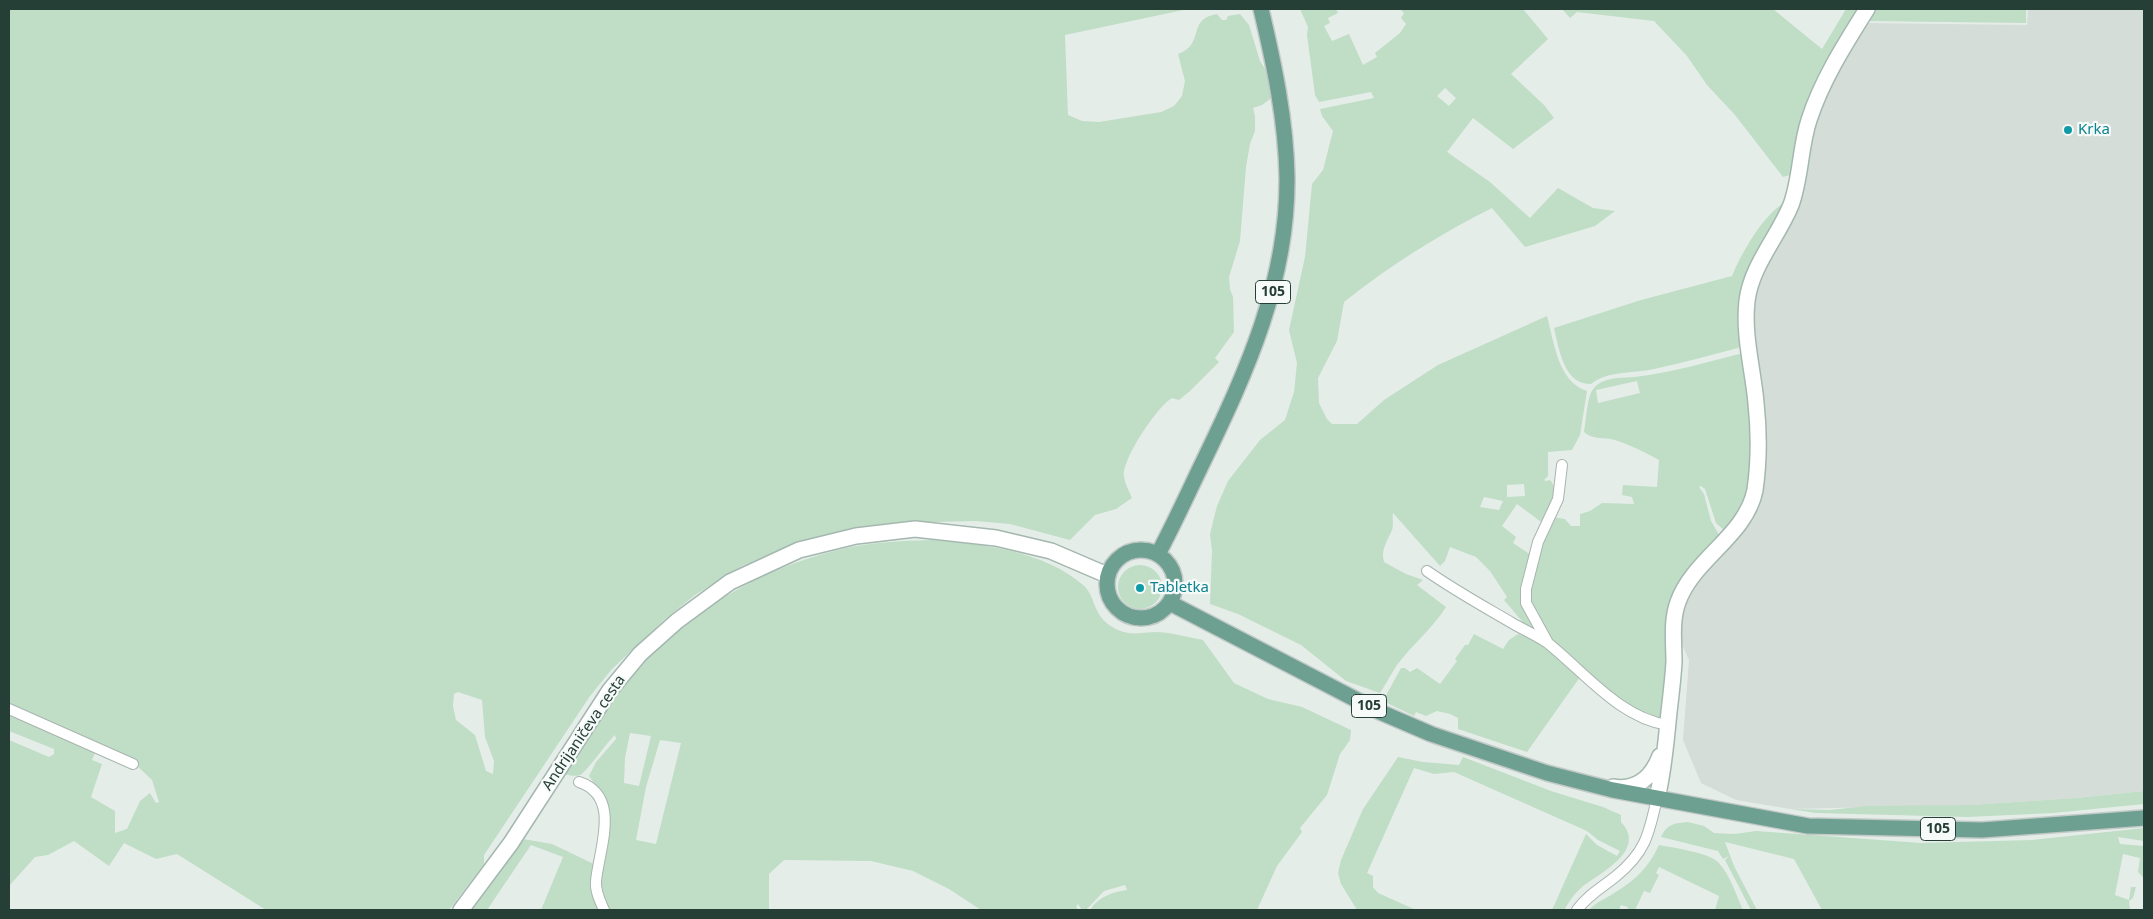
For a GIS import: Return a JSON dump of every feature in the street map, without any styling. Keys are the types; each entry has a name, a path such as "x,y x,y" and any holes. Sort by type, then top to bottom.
{"main road":[{"name":"105","path":"1158,554 1227,413 1256,343 1276,280 1285,214 1287,178 1285,146 1275,69 1261,9"},
{"path":"1138,550 1158,554 1166,561 1175,581 1170,603 1163,611 1153,617 1142,619 1122,614 1108,597 1107,575 1111,566 1127,552 1138,550"},
{"name":"105","path":"1170,603 1380,712 1431,734 1547,773 1657,798 1808,826 1982,830 2144,818"}],"street":[{"path":"1577,910 1588,898 1630,865 1648,838 1661,783 1674,662 1674,618 1678,601 1688,584 1746,515 1754,499 1757,411 1748,338 1747,299 1762,260 1791,205 1803,143 1814,104 1834,62 1866,9"},
{"path":"1549,644 1526,603 1526,589 1538,542 1558,499 1562,465"},
{"name":"Andrijaničeva cesta","path":"461,910 511,843 610,690 640,654 676,621 730,582 799,550 856,536 915,529 996,538 1051,551 1107,575"},
{"path":"1427,571 1457,592 1549,644 1605,693 1629,710 1654,723 1668,725"},
{"path":"9,709 133,764"},
{"path":"1580,781 1618,788 1626,788 1640,783 1650,776 1656,767 1666,741"},
{"path":"579,782 590,786 597,792 604,810 604,838 596,882 597,894 604,910"}],"shaded area":[{"name":"Krka","path":"2028,9 2144,9 2144,791 2076,798 1970,805 1790,809 1736,800 1701,783 1683,740 1689,660 1680,640 1680,629 1687,602 1697,582 1734,534 1762,402 1751,315 1756,286 1779,238 1783,237 1798,212 1804,171 1819,107 1845,54 1867,23 2027,25"}],"green space":[{"path":"9,9 1188,9 1065,35 1068,115 1082,121 1099,122 1161,112 1174,106 1182,96 1185,81 1178,54 1192,44 1198,26 1208,17 1217,14 1222,20 1226,20 1228,16 1240,14 1249,25 1260,61 1265,69 1271,93 1270,99 1262,105 1253,108 1255,131 1250,144 1246,167 1240,241 1229,277 1233,297 1234,332 1215,358 1219,362 1179,400 1172,398 1166,403 1134,446 1125,468 1124,476 1132,498 1116,509 1095,515 1070,540 1010,524 975,521 891,523 843,531 801,542 742,566 695,595 665,619 612,669 590,696 484,855 484,864 449,910 266,910 177,854 156,859 124,843 109,866 74,841 48,855 35,857 9,886 9,740 49,757 54,754 54,749 9,731 9,711 96,750 92,760 102,764 91,797 115,811 115,833 127,829 140,801 150,793 156,803 159,802 152,780 134,763 9,705","holes":["458,692 482,700 485,737 494,761 493,774 486,771 475,735 456,720 453,706 454,694"]},
{"path":"1300,9 1336,9 1338,13 1328,18 1330,23 1324,26 1332,41 1349,34 1363,65 1377,57 1375,53 1400,33 1406,24 1401,18 1404,13 1400,9 1523,9 1548,39 1511,74 1544,105 1554,118 1513,149 1473,118 1447,152 1490,182 1530,218 1558,188 1593,208 1615,211 1595,226 1525,247 1492,208 1415,251 1344,302 1337,341 1318,378 1319,403 1327,419 1332,424 1357,424 1384,400 1438,365 1547,316 1555,349 1563,370 1577,386 1587,391 1580,435 1572,450 1548,452 1548,476 1544,480 1550,480 1553,485 1554,496 1544,524 1517,504 1502,526 1516,537 1513,543 1531,555 1522,589 1540,630 1535,633 1526,626 1504,600 1507,597 1490,571 1476,557 1450,547 1445,561 1440,566 1393,513 1393,528 1385,545 1383,553 1384,562 1406,574 1423,580 1417,585 1446,607 1435,623 1397,665 1380,693 1346,681 1301,645 1238,614 1210,604 1212,551 1210,534 1217,506 1228,481 1260,440 1285,420 1294,392 1297,363 1289,330 1305,257 1312,184 1323,170 1333,131 1322,116 1320,109 1374,98 1371,92 1319,102 1315,95 1307,35 1308,27","holes":["1445,88 1456,98 1449,106 1437,96","1524,484 1525,496 1507,497 1507,485","1484,497 1503,501 1499,510 1480,507"]},
{"path":"1562,9 1773,9 1822,49 1846,9 1864,9 1846,37 1793,174 1783,177 1735,115 1707,85 1687,56 1654,21 1577,12 1570,18"},
{"path":"1871,9 2026,9 2026,23 1864,21"},
{"path":"1784,203 1783,209 1766,239 1742,344 1738,348 1646,371 1613,374 1591,384 1582,383 1569,372 1564,364 1554,328 1641,300 1732,276 1747,246 1768,216"},
{"path":"1743,353 1752,400 1750,498 1726,532 1716,523 1705,489 1701,486 1699,487 1704,494 1711,521 1721,538 1700,564 1667,647 1662,715 1659,718 1653,719 1603,687 1579,669 1552,644 1542,629 1530,604 1528,589 1531,570 1553,517 1565,519 1571,526 1580,526 1580,514 1590,511 1602,503 1634,504 1632,497 1622,495 1623,485 1657,487 1659,460 1621,442 1594,437 1584,432 1588,402 1594,388 1607,380 1662,373","holes":["1637,381 1640,393 1598,403 1596,390"]},
{"path":"932,540 1012,551 1050,564 1067,573 1083,585 1091,595 1101,617 1119,631 1129,633 1160,632 1203,640 1234,683 1268,699 1302,707 1351,730 1350,740 1340,754 1327,795 1300,828 1302,832 1277,866 1257,910 1090,910 1093,905 1106,896 1127,890 1125,885 1104,891 1086,910 1082,910 1078,904 1076,907 1079,910 981,910 949,889 913,871 871,861 784,860 769,874 769,910 607,910 598,888 603,855 599,790 589,776 596,762 616,739 615,735 583,773 576,776 564,774 599,719 634,674 658,648 712,605 741,587 772,572 804,560 850,547 885,542","holes":["630,733 651,736 639,786 624,783 625,758","660,740 681,743 656,844 636,840 646,787"]},
{"path":"1136,565 1144,565 1156,571 1162,587 1156,603 1144,609 1136,609 1124,603 1118,591 1118,583 1124,571"},
{"path":"1474,634 1503,649 1509,640 1518,634 1527,637 1551,651 1580,677 1527,752 1458,729 1458,718 1450,714 1437,711 1426,716 1416,712 1414,716 1383,701 1401,668 1405,668 1410,672 1417,668 1440,684 1457,661 1455,659 1465,645 1468,645"},
{"path":"1398,757 1423,762 1459,765 1463,757 1551,791 1603,807 1621,815 1621,822 1628,833 1629,842 1625,852 1618,860 1578,890 1564,910 1552,910 1586,834 1597,845 1617,856 1620,851 1598,840 1587,831 1454,772 1434,774 1414,768 1367,873 1373,876 1373,887 1378,893 1416,910 1357,910 1341,884 1338,873 1341,860 1363,809"},
{"path":"2144,791 2144,804 2053,813 1968,817 1816,813 1790,809 1829,810 1868,806 1970,805 2076,798"},
{"path":"1688,822 1704,826 1714,833 1734,834 1756,831 1921,843 2032,840 2144,828 2144,841 2118,837 2120,844 2144,846 2144,878 2138,872 2140,858 2123,854 2115,895 2129,900 2131,887 2136,887 2133,898 2129,901 2130,910 1822,910 1794,859 1725,842 1734,866 1757,910 1751,910 1725,860 1729,856 1723,859 1718,851 1661,837 1666,829 1672,825"},
{"path":"523,839 552,844 596,865 602,910 541,910 563,857 531,845 487,910 472,910"},
{"path":"1659,845 1698,853 1718,862 1729,879 1743,910 1715,910 1719,896 1659,867 1656,873 1659,875 1650,893 1644,891 1635,910 1627,910 1628,907 1621,905 1619,910 1589,910 1596,903 1619,890 1639,874 1655,854"}],"place":[{"name":"Krka","path":"2068,130"},
{"name":"Tabletka","path":"1140,588"}]}
